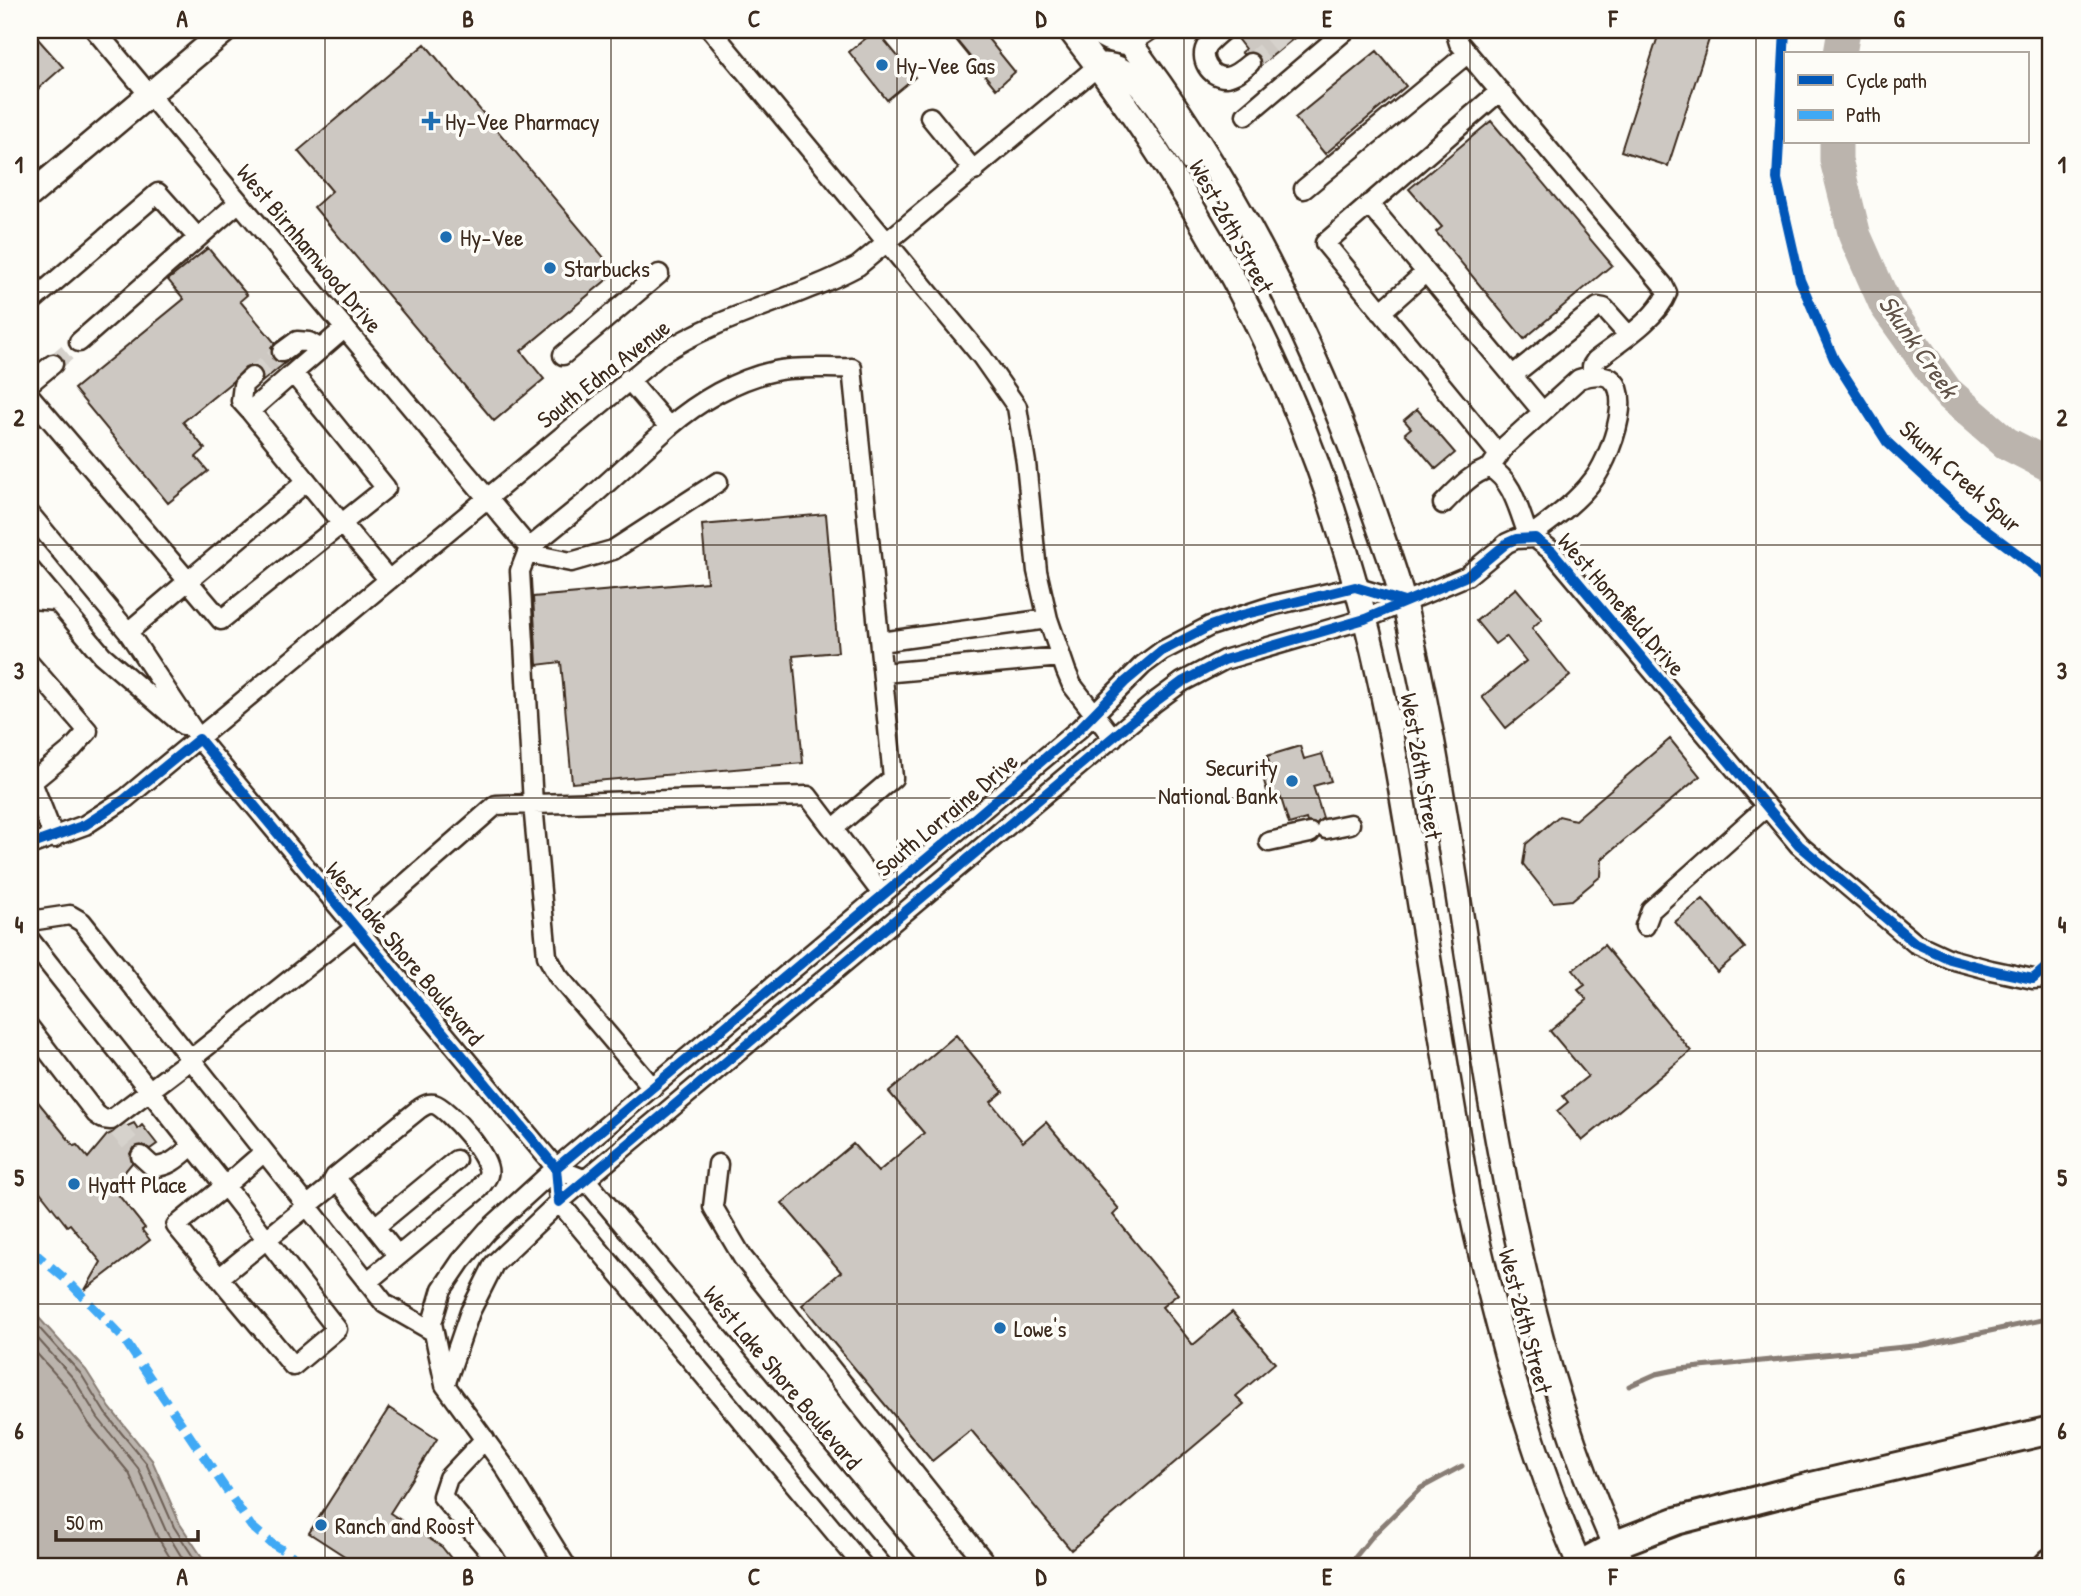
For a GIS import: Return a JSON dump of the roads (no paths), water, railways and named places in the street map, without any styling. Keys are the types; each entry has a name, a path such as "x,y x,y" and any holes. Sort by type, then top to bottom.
{"highway":[{"path":"1579,1566 1619,1556 1676,1521 2051,1430"},
{"path":"2047,1566 2051,1562"}],"main road":[{"path":"30,195 226,30"},
{"name":"West 26th Street","path":"1070,30 1165,162 1235,282 1264,339 1329,500 1365,619 1392,738 1468,1197 1481,1260 1527,1425 1579,1566"},
{"path":"1096,30 1101,36 1114,41 1125,36"},
{"name":"West 26th Street","path":"1125,36 1206,154 1270,265 1331,398 1357,463 1404,602 1435,755 1500,1152 1521,1259 1567,1419 1619,1556"},
{"path":"1098,66 1115,66 1130,75 1145,91 1289,305"}],"street":[{"name":"West Birnhamwood Drive","path":"95,30 529,548"},
{"path":"711,30 982,357 1017,407 1026,463 1037,571 1048,618 1072,685 1113,738"},
{"path":"1125,36 1150,30"},
{"path":"1223,30 1206,46 1203,56 1214,75 1225,77 1250,63"},
{"path":"1246,115 1346,30"},
{"path":"1455,30 1459,43 1667,293 1656,313 1596,360 1592,366 1592,374"},
{"path":"1304,189 1468,53"},
{"name":"South Edna Avenue","path":"30,845 85,825 125,799 628,379 683,339 832,280 858,266 1098,66"},
{"path":"1443,504 1463,484 1494,461 1505,446 1579,379 1592,374 1605,376 1615,383 1620,396 1621,411 1614,439 1595,477 1568,508 1530,537 1508,485 1494,461 1325,243 1500,92"},
{"path":"930,117 974,171"},
{"path":"30,303 158,193 198,238"},
{"path":"79,342 239,202"},
{"path":"1369,204 1542,411"},
{"path":"1381,312 1426,272"},
{"path":"563,355 659,274"},
{"path":"1513,375 1598,307 1604,308 1628,335"},
{"path":"250,411 345,328"},
{"path":"282,352 297,341 309,342 321,349"},
{"path":"30,383 53,364"},
{"path":"653,1088 558,976 547,956 533,804 520,571 529,548 691,409 746,380 776,371 852,368 893,778 833,829"},
{"path":"30,396 221,620 386,488 293,373"},
{"path":"252,377 243,385 241,401 389,580"},
{"path":"628,379 669,427"},
{"path":"128,632 307,481"},
{"path":"529,548 532,554 571,562 613,550 718,482"},
{"name":"West Lake Shore Boulevard","path":"30,514 128,632 199,739 556,1168 586,1180 909,1566"},
{"name":"West Homefield Drive","path":"1365,619 1467,576 1507,543 1535,538 1552,551 1799,845 1915,943 1950,959 1991,970 2034,979 2051,978"},
{"name":"West Lake Shore Boulevard","path":"30,569 102,655 199,739"},
{"name":"South Lorraine Drive","path":"434,1332 432,1322 442,1289 486,1231 556,1168 1079,729 1143,666 1187,637 1210,626 1275,605 1355,587 1404,602"},
{"path":"30,599 57,601"},
{"path":"880,642 1048,618"},
{"name":"South Lorraine Drive","path":"445,1385 470,1312 494,1264 559,1202 1154,702 1204,669 1246,653 1365,619"},
{"path":"883,673 1061,657"},
{"path":"30,664 88,731 72,749 32,782 54,838"},
{"path":"30,1028 96,1114 115,1124 150,1090 356,928 496,805 808,796 883,895"},
{"path":"1645,926 1651,910 1766,807"},
{"path":"1269,842 1350,824"},
{"path":"30,921 69,915 82,922 385,1304 434,1332 445,1385 485,1439 566,1566"},
{"path":"30,940 150,1090 225,1186 267,1239 337,1329 293,1366 176,1226 225,1186 264,1152"},
{"path":"219,1278 328,1189 335,1177 419,1108 427,1104 436,1105 446,1111 484,1156 489,1175 479,1188 368,1282"},
{"path":"141,1156 153,1167 161,1167 170,1164 193,1145"},
{"path":"375,1227 456,1160"},
{"path":"718,1164 713,1207 743,1258 988,1566"},
{"path":"556,1168 559,1202 863,1566"},
{"path":"335,1177 398,1256"},
{"path":"485,1439 448,1478 442,1496 494,1556 499,1566"}],"water":[{"path":"30,1308 86,1370 110,1408 152,1460 180,1524 208,1566 30,1566"}],"waterway":[{"name":"Skunk Creek","path":"1840,52 1844,30"},
{"name":"Skunk Creek","path":"1836,144 1836,160 1855,236 1886,306 1947,392 2006,443 2051,466"},
{"path":"1629,1386 1656,1374 1680,1369 1924,1345 2051,1318"},
{"path":"1348,1566 1375,1533 1421,1488 1462,1466"}],"tunnel":[{"path":"1250,63 1289,30"},
{"path":"53,364 79,342"},
{"path":"252,377 282,352"},
{"path":"118,1129 141,1156"}],"place":[{"name":"Hy-Vee Gas","path":"882,65"},
{"name":"Hy-Vee Pharmacy","path":"431,121"},
{"name":"Hy-Vee","path":"446,237"},
{"name":"Starbucks","path":"550,268"},
{"name":"Security National Bank","path":"1292,781"},
{"name":"Hyatt Place","path":"74,1184"},
{"name":"Lowe's","path":"1000,1328"},
{"name":"Ranch and Roost","path":"321,1525"}]}
